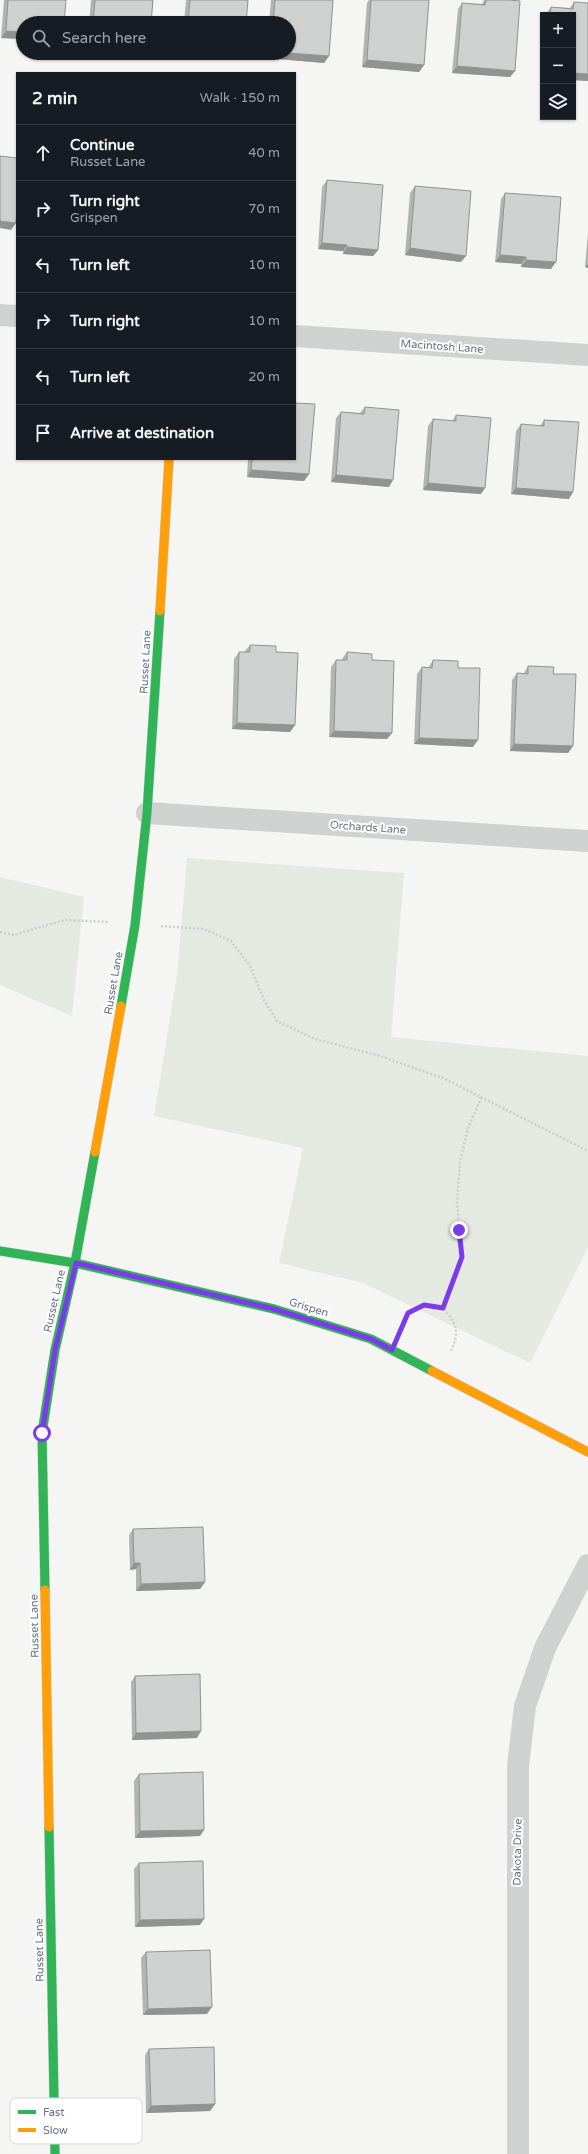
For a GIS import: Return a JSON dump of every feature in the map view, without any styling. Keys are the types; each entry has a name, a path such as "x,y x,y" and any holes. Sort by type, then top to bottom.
{"street":[{"path":"0,315 16,316"},
{"name":"Macintosh Lane","path":"296,336 588,355"},
{"name":"Russet Lane","path":"54,2098 42,1433 55,1350 76,1263 135,925 147,813 169,460"},
{"name":"Orchards Lane","path":"147,813 588,841"},
{"name":"Grispen","path":"0,1251 9,1251 76,1263 274,1309 371,1339 588,1452"},
{"name":"Dakota Drive","path":"518,2154 518,1766 525,1706 545,1648 588,1565"},
{"name":"Russet Lane","path":"55,2144 55,2154"}],"path":[{"path":"0,932 13,935 65,920 204,929 231,941 250,966 264,1000 277,1021 315,1039 406,1065 443,1078 482,1096 588,1151"},
{"path":"443,1308 462,1257 457,1203 460,1162 468,1128 482,1096"},
{"path":"392,1350 408,1313 424,1305 443,1308 456,1324 457,1337 439,1374"}],"shaded area":[{"path":"187,858 404,873 391,1037 588,1056 588,1247 530,1363 363,1283 279,1263 303,1148 154,1116 177,975"},
{"path":"0,877 84,897 72,1016 0,985"}],"building":[{"path":"8,0 66,0 65,16 16,16 16,32 6,31"},
{"path":"95,0 153,0 152,16 94,16"},
{"path":"190,0 248,0 247,16 189,16"},
{"path":"275,0 333,0 329,56 296,54 296,16 274,16"},
{"path":"371,0 429,0 424,65 367,60"},
{"path":"486,0 520,1 515,71 457,66 462,3 485,5"},
{"path":"574,2 588,3 588,74 576,73 576,12 550,12 551,7 573,9"},
{"path":"0,156 16,158 16,223 0,221"},
{"path":"327,180 383,185 378,250 322,243"},
{"path":"415,186 471,191 466,256 410,248"},
{"path":"505,193 561,197 556,262 526,260 526,257 500,255"},
{"path":"296,403 315,404 309,474 251,470 252,460 296,460"},
{"path":"365,407 399,410 393,480 336,475 341,412 364,414"},
{"path":"456,415 491,418 485,488 428,483 433,419 456,421"},
{"path":"544,420 579,422 573,492 516,488 521,424 544,426"},
{"path":"250,645 276,646 276,652 298,653 295,725 237,723 239,652 250,652"},
{"path":"347,652 372,654 372,660 394,661 392,733 334,731 336,660 347,660"},
{"path":"433,660 458,661 458,668 480,668 478,740 419,738 422,667 432,668"},
{"path":"528,666 554,667 553,674 576,674 573,746 514,744 517,673 528,674"},
{"path":"203,1527 205,1582 141,1584 140,1563 134,1563 133,1529"},
{"path":"200,1674 201,1731 136,1733 135,1676"},
{"path":"203,1772 204,1830 140,1831 139,1774"},
{"path":"203,1861 204,1919 140,1920 139,1863"},
{"path":"210,1950 212,2007 148,2009 146,1952"},
{"path":"214,2047 215,2104 151,2106 149,2049"}],"traffic: fast":[{"path":"121,1006 135,925 147,813 160,611"},
{"path":"45,1590 42,1433 55,1350 75,1263 95,1152"},
{"path":"0,1251 75,1263 274,1309 371,1339 432,1371"},
{"path":"49,1827 54,2098"},
{"path":"55,2144 55,2154"}],"traffic: slow":[{"path":"160,611 169,460"},
{"path":"95,1152 121,1006"},
{"path":"432,1371 588,1452"},
{"path":"45,1590 49,1827"}],"route":[{"path":"42,1433 55,1350 76,1263 274,1309 371,1339 392,1350 408,1313 424,1305 443,1308 456,1278 462,1257 459,1230"}]}
